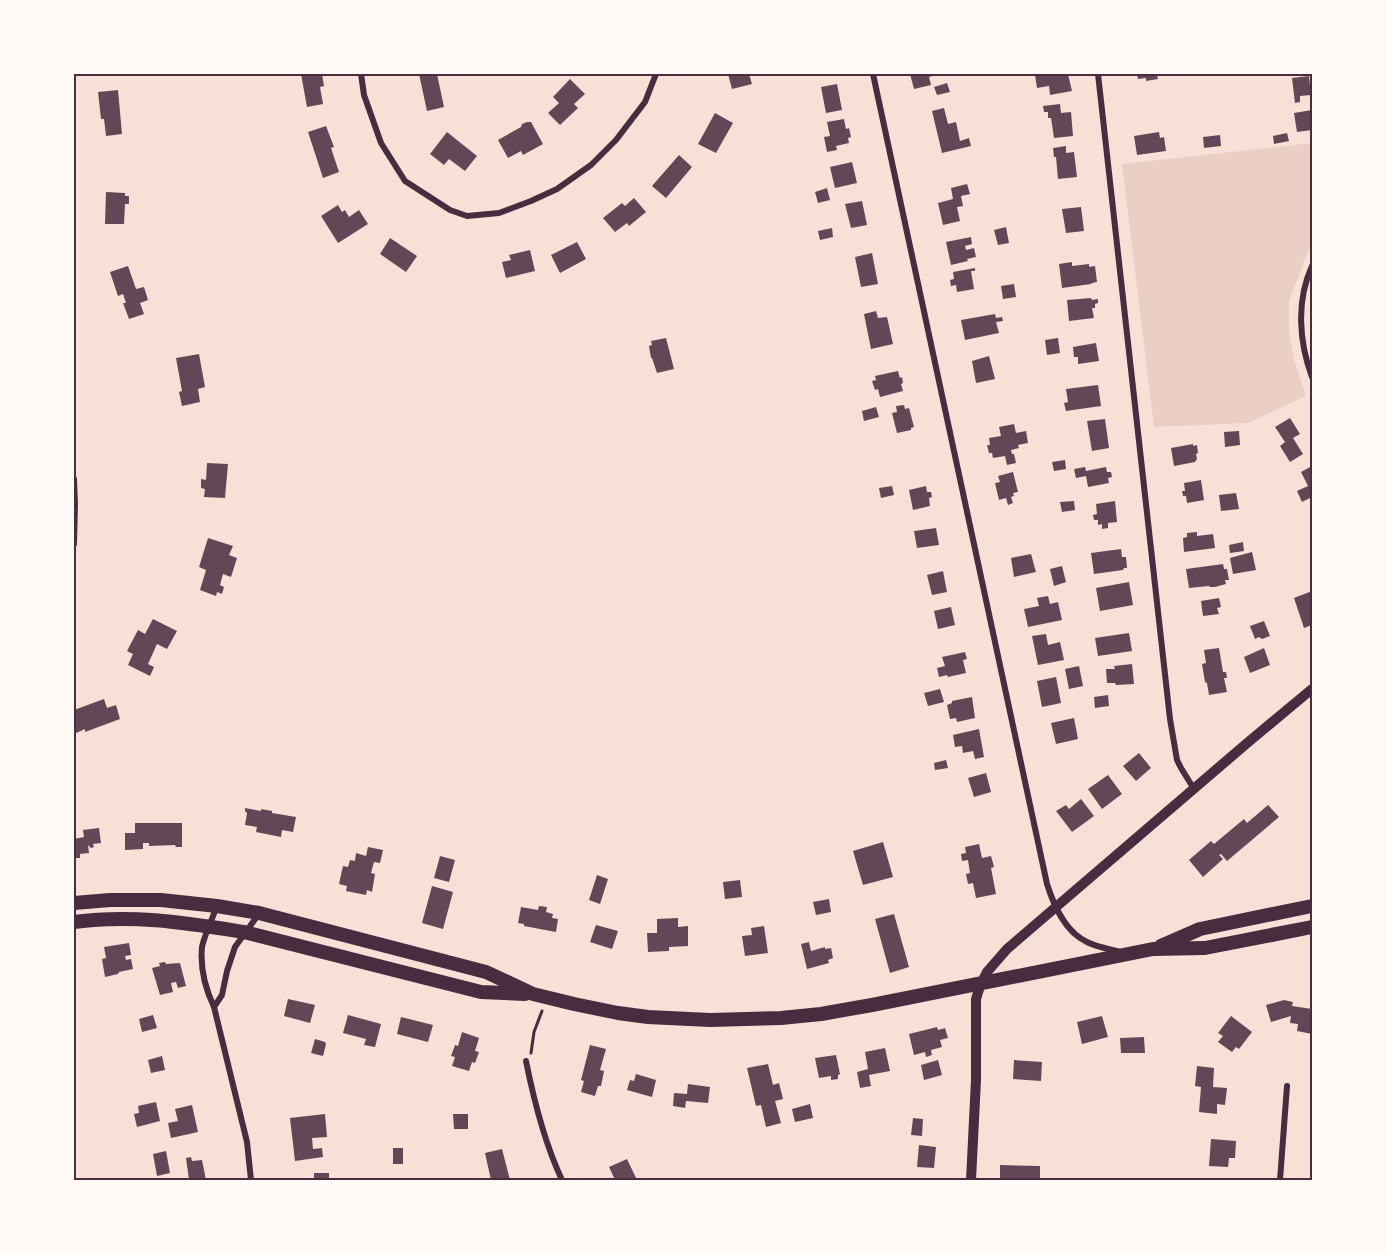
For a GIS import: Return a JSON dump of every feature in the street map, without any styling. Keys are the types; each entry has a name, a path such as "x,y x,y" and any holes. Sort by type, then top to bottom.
{"main road":[{"path":"74,903 161,900 259,913 486,972 540,996"},
{"path":"74,922 141,918 210,927 244,932 481,992 540,996 648,1017 748,1020 821,1014 864,1007 1130,954 1153,949 1200,929 1312,906"},
{"path":"1153,949 1205,948 1312,927"}],"street":[{"path":"361,74 364,95 381,143 405,181 450,210 467,216 499,213 531,201 557,189 591,165 616,141 645,102 657,74"},
{"path":"873,74 1047,884 1065,923 1079,938 1130,954"},
{"path":"1098,74 1170,719 1177,760 1194,789"},
{"path":"1312,266 1308,276 1301,320 1304,351 1312,377"},
{"path":"74,479 74,544"},
{"path":"971,1180 976,1080 975,1008 977,993 987,972 1001,955 1312,688"},
{"path":"217,906 202,945 202,972 214,1007 247,1142 251,1180"},
{"path":"214,1007 222,995 235,947 259,913"},
{"path":"526,1061 538,1111 562,1180"},
{"path":"1280,1180 1287,1086"}],"path":[{"path":"526,1061 531,1053 540,996"}],"shaded area":[{"path":"1312,143 1312,241 1289,301 1289,331 1294,361 1306,396 1248,423 1154,427 1122,164"}],"building":[{"path":"301,74 322,74 324,86 320,87 323,104 307,107"},
{"path":"419,74 437,74 444,107 427,111"},
{"path":"728,74 749,74 752,84 732,89"},
{"path":"910,74 940,74 929,77 931,85 914,89"},
{"path":"1068,74 1072,91 1050,95 1049,86 1037,88 1035,75 1049,76"},
{"path":"1137,74 1157,74 1158,79 1146,81 1146,78 1138,79"},
{"path":"1309,76 1311,95 1300,96 1300,102 1295,103 1292,78"},
{"path":"570,79 585,94 574,104 578,108 560,125 548,113 559,103 553,97"},
{"path":"947,83 950,92 937,95 934,87"},
{"path":"837,84 842,110 826,113 821,87"},
{"path":"118,90 122,134 106,136 104,119 101,119 98,92"},
{"path":"1060,104 1061,113 1071,112 1073,136 1054,138 1051,118 1048,118 1048,112 1044,112 1043,106"},
{"path":"944,108 948,124 956,122 960,141 969,138 971,146 942,153 932,111"},
{"path":"1312,110 1312,130 1297,132 1294,113"},
{"path":"715,113 733,123 716,153 698,144"},
{"path":"844,119 851,137 848,138 849,143 836,146 837,150 827,152 824,137 830,136 827,122"},
{"path":"527,122 531,122 543,144 523,155 521,151 508,158 498,140"},
{"path":"326,126 334,147 331,148 339,172 323,178 308,132"},
{"path":"447,132 477,156 465,171 449,159 444,165 430,154"},
{"path":"1159,132 1160,138 1164,137 1166,151 1137,155 1134,136"},
{"path":"1287,133 1289,141 1274,144 1273,136"},
{"path":"1220,135 1221,146 1204,148 1203,137"},
{"path":"1066,146 1066,153 1074,152 1077,177 1058,179 1053,148"},
{"path":"679,155 692,167 666,198 652,186"},
{"path":"852,162 857,183 835,188 830,167"},
{"path":"967,184 970,194 961,196 963,206 957,207 960,221 943,225 938,203 953,199 951,188"},
{"path":"827,188 830,200 818,203 815,192"},
{"path":"106,192 125,193 125,196 129,196 129,204 125,204 124,224 105,224"},
{"path":"634,198 646,212 629,226 627,223 615,232 603,218 622,203 625,206"},
{"path":"862,201 867,225 851,228 845,204"},
{"path":"338,205 349,217 359,210 368,224 338,243 321,216"},
{"path":"1081,207 1084,231 1066,233 1062,209"},
{"path":"1006,227 1009,243 998,245 994,230"},
{"path":"832,228 833,237 820,240 818,231"},
{"path":"971,237 972,244 965,246 966,250 974,248 976,257 951,265 946,242"},
{"path":"390,238 417,256 406,272 380,254"},
{"path":"577,242 586,259 560,273 551,255"},
{"path":"530,250 535,271 506,278 502,262 511,260 509,255"},
{"path":"872,253 878,284 861,287 855,257"},
{"path":"1072,262 1072,266 1089,264 1089,267 1095,266 1097,282 1062,288 1059,264"},
{"path":"128,266 136,289 144,287 148,300 140,303 144,314 129,319 123,303 126,303 123,294 118,296 110,272"},
{"path":"975,268 975,271 971,271 974,289 957,292 956,285 951,286 950,280 954,279 953,272"},
{"path":"1014,284 1016,297 1003,299 1001,286"},
{"path":"1091,298 1092,300 1098,299 1095,308 1092,308 1094,318 1069,321 1067,300"},
{"path":"876,311 878,318 887,317 893,344 871,349 864,314"},
{"path":"995,314 996,318 1002,317 1003,321 996,322 999,333 965,340 961,320"},
{"path":"666,338 674,369 657,373 649,346 652,345 651,341"},
{"path":"1058,338 1060,353 1047,355 1045,340"},
{"path":"1096,343 1099,361 1078,364 1078,357 1074,357 1073,347"},
{"path":"199,354 205,387 198,389 200,402 182,406 179,392 182,391 176,358"},
{"path":"989,356 995,379 976,383 972,361"},
{"path":"898,371 900,378 902,377 903,391 880,397 872,381 876,380 875,376"},
{"path":"1098,385 1101,406 1066,411 1064,403 1068,402 1066,389"},
{"path":"904,405 905,409 909,408 914,427 911,430 897,433 892,413 897,412 896,406"},
{"path":"876,407 879,417 864,421 862,411"},
{"path":"1290,418 1300,434 1293,438 1303,454 1290,462 1280,446 1285,442 1275,427"},
{"path":"1105,419 1109,448 1092,451 1087,421"},
{"path":"1014,424 1016,433 1026,431 1028,443 1018,445 1019,448 1011,450 1016,463 1007,465 1005,456 993,458 987,445 990,445 989,438 1001,436 999,427"},
{"path":"1239,431 1240,445 1225,447 1224,432"},
{"path":"1193,444 1193,446 1197,445 1198,453 1195,462 1174,466 1171,448"},
{"path":"1065,460 1066,469 1054,471 1052,462"},
{"path":"207,463 228,464 225,498 204,497 205,489 201,488 201,479 206,480"},
{"path":"1312,466 1312,497 1302,502 1297,491 1308,486 1301,472"},
{"path":"1085,467 1086,471 1106,467 1112,477 1108,478 1109,483 1088,487 1086,476 1076,478 1074,469"},
{"path":"1013,472 1018,492 1013,493 1014,496 1011,497 1013,503 1008,505 1006,498 999,500 995,483 1000,482 998,476"},
{"path":"1201,480 1204,500 1187,503 1182,491 1185,491 1184,483"},
{"path":"892,486 894,495 881,498 879,488"},
{"path":"926,486 927,492 931,492 932,497 929,498 930,506 913,510 909,490"},
{"path":"1236,493 1239,509 1221,511 1219,495"},
{"path":"1074,501 1075,510 1062,512 1060,502"},
{"path":"1115,501 1117,522 1108,523 1108,528 1102,529 1102,524 1098,525 1098,520 1094,520 1093,515 1097,514 1096,504"},
{"path":"936,528 939,545 917,548 914,531"},
{"path":"1197,532 1197,536 1213,534 1215,548 1184,552 1183,538 1187,537 1187,533"},
{"path":"208,538 233,546 229,555 237,558 231,577 223,574 220,585 224,587 222,594 217,592 216,596 200,590 206,570 199,567"},
{"path":"1243,542 1244,551 1230,553 1229,545"},
{"path":"1121,549 1122,557 1126,557 1127,568 1094,574 1091,553"},
{"path":"1252,552 1256,570 1233,574 1230,558"},
{"path":"1031,554 1036,572 1014,577 1011,558"},
{"path":"1223,564 1224,569 1227,569 1229,580 1225,580 1226,584 1215,587 1189,588 1186,569"},
{"path":"1062,566 1066,582 1054,586 1050,569"},
{"path":"943,571 947,592 932,595 927,575"},
{"path":"1129,582 1133,605 1100,611 1096,588"},
{"path":"1312,591 1312,625 1304,628 1294,598"},
{"path":"1048,596 1050,604 1058,602 1062,620 1028,627 1024,609 1039,606 1037,598"},
{"path":"1219,598 1221,607 1217,608 1219,614 1203,616 1201,601"},
{"path":"951,607 955,625 938,629 934,611"},
{"path":"153,619 177,631 167,649 157,644 148,664 154,667 150,676 128,665 133,654 127,651 138,630 145,634"},
{"path":"1264,621 1270,636 1255,639 1250,626"},
{"path":"1129,633 1132,651 1098,656 1095,638"},
{"path":"1046,634 1048,645 1060,642 1064,660 1038,665 1032,636"},
{"path":"1219,648 1223,672 1226,672 1227,678 1224,678 1227,692 1209,695 1202,664 1206,663 1204,650"},
{"path":"1264,648 1270,665 1250,673 1244,657"},
{"path":"965,652 967,659 963,660 966,673 939,677 937,668 945,666 942,657"},
{"path":"1132,664 1134,684 1107,683 1106,669"},
{"path":"1079,666 1083,686 1069,689 1065,669"},
{"path":"1056,677 1061,703 1042,707 1037,681"},
{"path":"940,689 944,702 928,706 924,693"},
{"path":"1108,695 1109,706 1095,708 1094,697"},
{"path":"972,697 975,718 957,722 956,718 950,719 947,705 952,701"},
{"path":"104,699 107,708 116,705 120,719 74,734 74,710"},
{"path":"1074,718 1078,739 1056,744 1051,723"},
{"path":"979,729 984,757 975,759 973,751 963,753 962,746 955,747 953,735"},
{"path":"1139,753 1151,768 1136,781 1123,766"},
{"path":"946,760 948,768 935,770 934,763"},
{"path":"986,773 991,792 974,797 968,778"},
{"path":"1108,775 1122,794 1102,809 1088,789"},
{"path":"1081,799 1094,816 1072,832 1056,811 1066,805 1069,809"},
{"path":"1268,805 1279,817 1227,861 1221,854 1219,855 1223,859 1203,877 1189,860 1211,841 1214,844 1244,819 1247,823"},
{"path":"245,808 296,817 293,832 282,830 281,837 256,832 257,827 245,825 247,813"},
{"path":"135,823 182,823 182,847 149,846 149,843 143,843 143,849 125,850 125,833 135,833"},
{"path":"99,828 101,843 93,844 94,847 91,848 88,845 89,853 80,854 80,858 75,858 74,839 84,837 83,830"},
{"path":"883,842 893,877 863,885 853,851"},
{"path":"979,844 982,858 991,856 996,894 976,898 973,883 968,884 966,874 970,873 968,860 962,861 961,854 966,853 965,847"},
{"path":"368,847 383,850 380,863 374,862 371,873 375,874 372,892 367,890 366,895 346,891 347,886 339,884 343,866 348,867 350,860 355,861 356,853 366,856"},
{"path":"440,856 455,860 449,882 434,878"},
{"path":"597,875 608,879 600,904 589,900"},
{"path":"740,880 742,897 725,899 723,882"},
{"path":"432,886 453,892 443,929 422,923"},
{"path":"829,899 831,912 816,915 813,902"},
{"path":"539,906 547,907 546,912 553,914 552,918 558,919 556,932 518,923 521,907 538,910"},
{"path":"894,914 909,967 890,973 875,919"},
{"path":"678,918 678,927 688,926 688,946 669,947 669,951 648,952 647,933 657,933 657,919"},
{"path":"596,925 618,931 612,949 590,942"},
{"path":"764,926 768,953 745,956 742,936 752,935 751,928"},
{"path":"809,942 811,951 825,947 825,949 831,948 833,958 828,960 829,963 807,969 801,944"},
{"path":"129,943 131,955 125,956 126,960 131,959 133,969 105,977 102,959 106,958 104,947"},
{"path":"165,962 166,964 180,963 186,986 178,988 176,982 171,983 173,992 160,995 152,968"},
{"path":"288,999 315,1005 310,1023 284,1016"},
{"path":"1284,1000 1293,1002 1292,1006 1312,1009 1312,1034 1297,1031 1298,1024 1290,1023 1291,1016 1271,1022 1266,1005"},
{"path":"153,1015 157,1028 142,1032 139,1019"},
{"path":"348,1015 381,1024 375,1047 364,1045 366,1039 343,1033"},
{"path":"1102,1016 1108,1037 1082,1044 1077,1022"},
{"path":"1231,1016 1252,1032 1239,1049 1236,1047 1232,1052 1218,1042 1223,1036 1218,1033"},
{"path":"401,1017 433,1025 428,1042 397,1034"},
{"path":"937,1027 938,1030 945,1028 948,1038 940,1040 942,1047 931,1050 932,1055 926,1057 925,1052 914,1055 909,1034"},
{"path":"462,1032 479,1038 475,1051 479,1052 469,1071 452,1066 455,1057 451,1056 455,1045 458,1046"},
{"path":"1144,1037 1145,1053 1121,1053 1120,1038"},
{"path":"315,1039 326,1044 323,1056 311,1053"},
{"path":"590,1045 606,1049 600,1070 604,1071 601,1086 598,1086 595,1096 581,1092 584,1081 581,1080"},
{"path":"885,1048 890,1071 869,1075 871,1086 860,1088 857,1072 868,1069 865,1052"},
{"path":"836,1055 840,1074 838,1079 831,1080 831,1076 819,1078 815,1058"},
{"path":"162,1056 165,1070 151,1073 148,1060"},
{"path":"938,1060 942,1075 924,1080 921,1065"},
{"path":"1014,1060 1042,1062 1041,1081 1013,1079"},
{"path":"768,1064 773,1085 779,1083 783,1099 775,1101 781,1123 766,1127 761,1105 756,1106 747,1068"},
{"path":"1197,1066 1214,1068 1213,1087 1227,1088 1225,1105 1217,1104 1217,1114 1199,1112 1201,1087 1195,1086"},
{"path":"636,1074 656,1080 652,1097 627,1090 630,1080 634,1081"},
{"path":"688,1084 710,1087 708,1103 686,1101 685,1108 673,1106 674,1093 687,1094"},
{"path":"156,1102 160,1121 137,1127 134,1114 139,1113 138,1106"},
{"path":"810,1104 813,1118 795,1122 792,1109"},
{"path":"192,1105 198,1132 171,1138 168,1123 178,1121 175,1109"},
{"path":"325,1114 327,1137 312,1138 313,1149 322,1148 323,1157 295,1161 290,1118"},
{"path":"453,1114 468,1114 468,1129 454,1129"},
{"path":"913,1118 923,1119 922,1136 911,1135"},
{"path":"1211,1139 1236,1141 1235,1158 1229,1158 1228,1167 1209,1166"},
{"path":"919,1145 936,1147 934,1168 917,1167"},
{"path":"393,1148 403,1148 403,1164 393,1164"},
{"path":"502,1149 510,1180 491,1180 485,1153"},
{"path":"166,1151 170,1173 157,1176 153,1154"},
{"path":"191,1157 192,1161 202,1160 206,1180 189,1180 186,1158"},
{"path":"627,1159 637,1180 615,1180 609,1167"},
{"path":"1000,1165 1040,1166 1040,1180 1000,1180"},
{"path":"314,1173 329,1173 329,1180 314,1180"}]}
